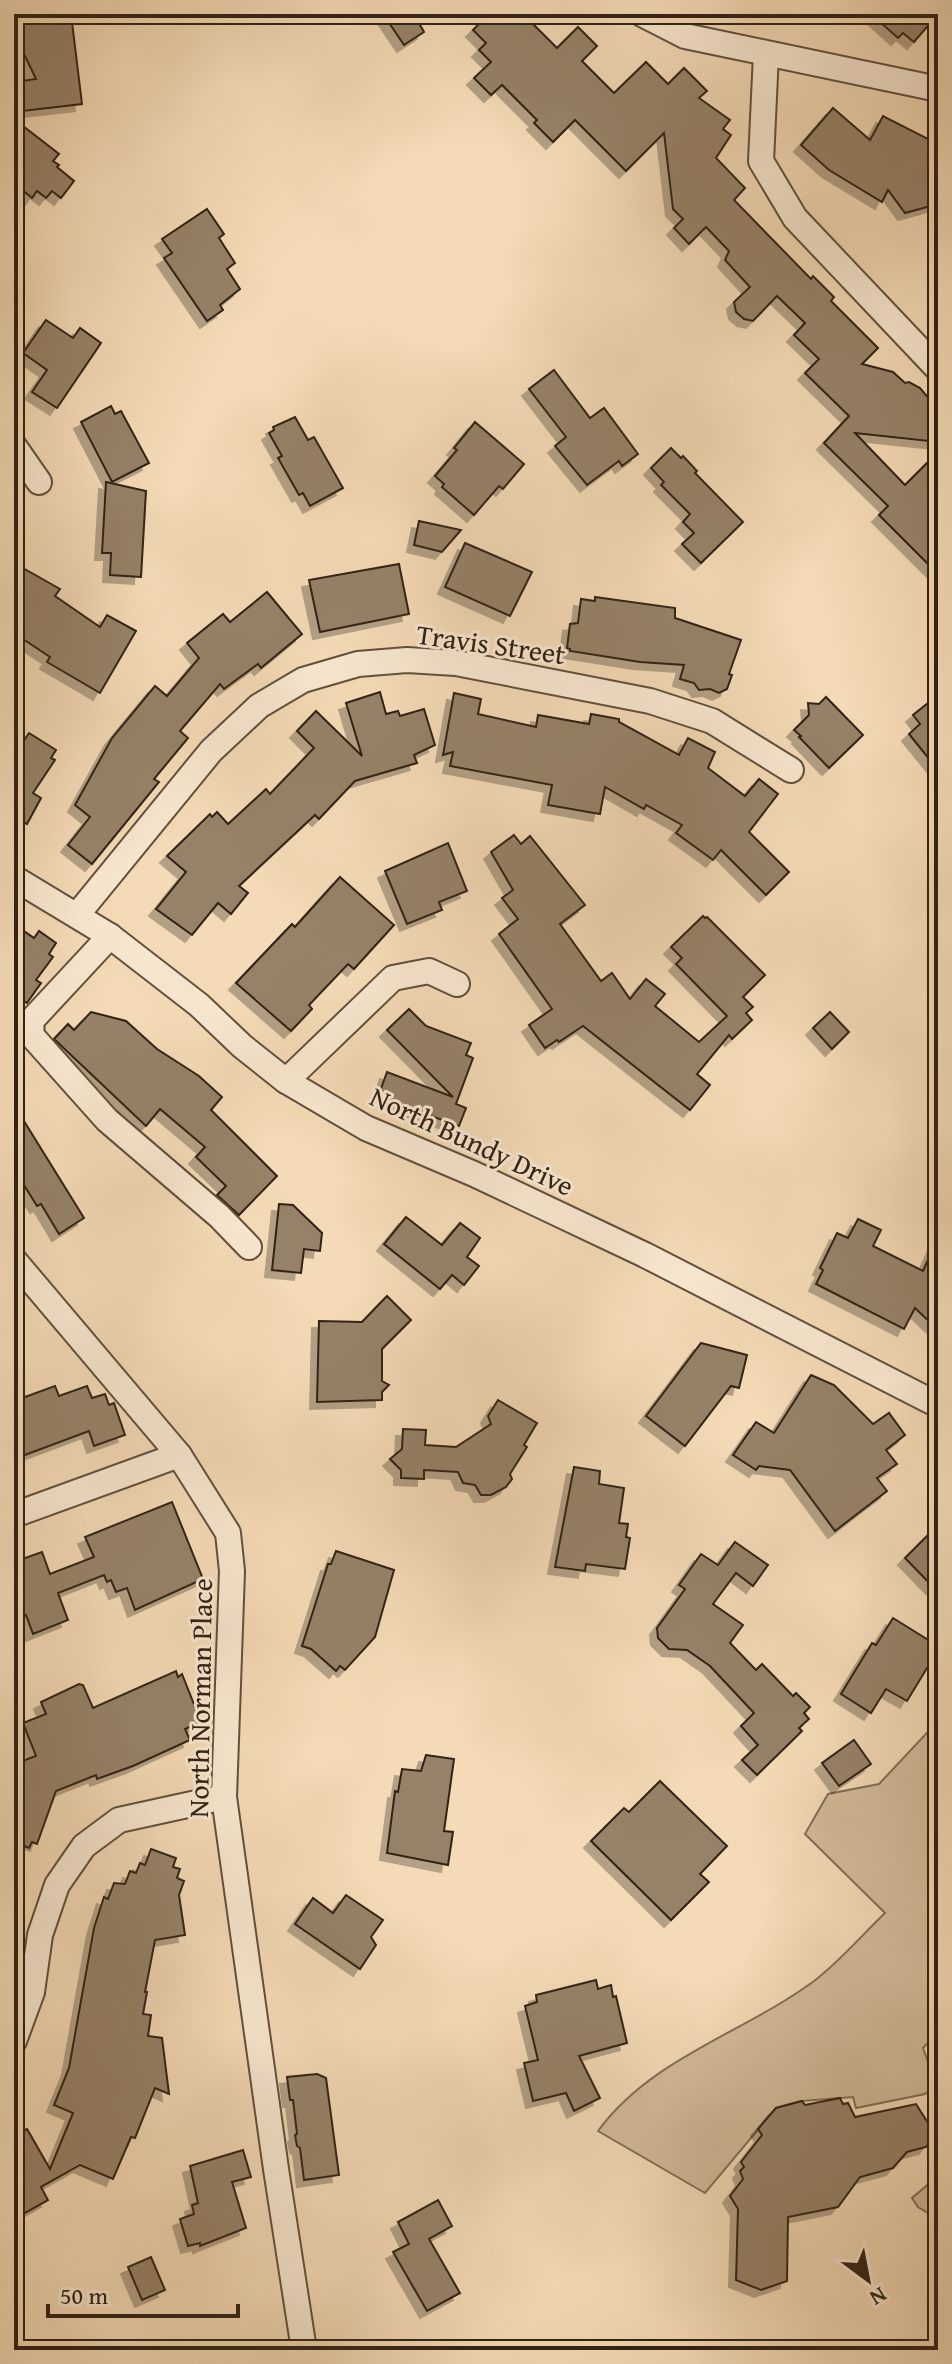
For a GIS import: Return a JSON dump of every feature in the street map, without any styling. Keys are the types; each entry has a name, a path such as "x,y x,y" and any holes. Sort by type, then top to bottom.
{"street":[{"path":"642,14 685,36 938,89"},
{"path":"766,54 761,161 795,218 938,369"},
{"path":"14,446 39,482"},
{"name":"Travis Street","path":"77,915 211,751 259,706 303,680 358,664 407,660 456,663 650,701 712,721 791,770"},
{"name":"North Bundy Drive","path":"14,878 110,936 199,1005 242,1046 286,1081 366,1128 474,1174 645,1255 938,1405"},
{"path":"110,936 31,1021 32,1036 51,1061 107,1120 219,1216 249,1247"},
{"path":"286,1081 393,978 429,971 457,984"},
{"name":"North Norman Place","path":"14,1260 179,1455 228,1533 232,1571 224,1797 304,2350"},
{"path":"14,1515 179,1455"},
{"path":"14,2041 32,1992 40,1935 51,1900 57,1885 84,1846 119,1820 224,1797"}],"shaded area":[{"path":"938,1721 938,2032 923,2048 936,2084 925,2094 856,2108 853,2097 802,2101 776,2108 705,2193 598,2131 644,2084 671,2065 814,1981 885,1913 805,1834 828,1794 879,1784"},
{"path":"938,2176 938,2219 918,2207 912,2198"}],"building":[{"path":"14,14 71,14 82,104 14,112 14,82 36,79 14,33"},
{"path":"383,14 434,14 419,23 424,32 404,45"},
{"path":"489,14 523,14 557,48 578,27 597,46 582,61 614,93 646,62 668,84 684,68 707,91 699,98 730,120 723,129 731,135 716,158 745,188 734,200 811,279 813,276 834,297 831,301 878,348 862,364 893,372 905,383 920,388 938,409 938,442 855,433 905,485 938,452 938,574 879,515 888,506 824,443 849,416 805,373 819,359 794,335 805,323 777,296 753,321 744,319 736,312 734,302 750,287 725,260 729,251 706,227 689,244 674,228 683,219 673,209 664,133 626,171 575,120 553,142 534,123 537,120 502,85 491,95 474,78 491,62 479,50 486,43 473,30"},
{"path":"871,14 938,14 914,42 903,33 898,38"},
{"path":"833,108 870,140 883,116 938,144 938,204 905,213 888,190 882,202 829,170 801,145"},
{"path":"14,119 59,154 53,161 74,181 61,198 52,191 46,198 37,191 32,198 14,183"},
{"path":"207,209 224,234 219,238 235,263 227,269 240,289 220,305 223,310 207,321 164,258 172,253 162,239"},
{"path":"46,320 73,338 80,328 101,343 57,408 32,392 47,370 23,353"},
{"path":"554,370 590,418 604,408 638,454 622,466 619,461 587,485 555,446 566,437 529,389"},
{"path":"111,406 115,414 121,411 149,463 112,482 81,422"},
{"path":"295,417 308,440 314,437 343,488 310,506 303,493 299,495 278,458 282,456 269,433 274,430 273,427"},
{"path":"475,422 524,464 503,489 499,486 474,515 442,487 444,484 435,476"},
{"path":"671,448 681,458 683,456 697,471 695,473 743,522 701,563 682,544 694,533 683,522 690,514 661,485 664,482 651,468"},
{"path":"106,482 146,491 141,577 110,575 111,553 102,553"},
{"path":"419,521 461,530 442,552 414,545"},
{"path":"465,543 532,572 510,616 445,587"},
{"path":"14,563 60,589 55,596 100,627 107,615 136,631 100,693 47,662 50,657 14,633"},
{"path":"399,564 409,614 320,632 309,580"},
{"path":"267,592 302,634 261,668 258,664 224,689 220,684 180,731 188,738 154,779 159,782 92,864 68,845 90,817 75,805 112,738 155,686 167,696 199,658 187,643 223,614 230,622"},
{"path":"595,597 675,608 675,618 741,640 727,689 719,693 710,689 699,690 694,683 680,679 684,665 570,651 567,648 570,624 578,623 581,599 595,601"},
{"path":"380,692 386,714 398,711 400,716 424,709 435,745 414,755 417,763 355,781 319,819 315,815 239,886 248,893 231,914 218,903 192,935 156,909 186,872 167,856 210,814 212,817 217,812 228,824 266,789 270,794 314,748 297,731 316,711 362,756 346,703"},
{"path":"454,693 481,699 478,714 536,727 538,715 589,724 591,714 619,719 619,722 679,755 688,738 715,752 708,768 745,796 759,779 778,794 749,832 789,872 766,895 721,850 713,860 676,833 682,825 646,805 644,809 605,787 600,814 548,805 552,785 450,766 453,752 443,755"},
{"path":"938,695 938,770 909,734 920,724 913,715"},
{"path":"826,697 863,735 829,768 794,730 809,715 808,703 819,704"},
{"path":"29,733 56,750 51,758 55,760 33,793 41,798 27,824 17,818 14,823 14,736 23,742"},
{"path":"514,835 521,844 530,836 585,905 560,924 601,981 612,973 630,999 646,979 665,994 655,1006 699,1042 727,1016 676,964 682,958 671,947 703,916 707,917 765,975 743,997 753,1007 746,1013 752,1020 732,1039 729,1035 697,1074 710,1085 690,1110 583,1026 545,1048 529,1025 552,1009 499,934 518,919 502,898 513,890 491,852"},
{"path":"448,843 467,891 439,902 442,910 407,924 385,871"},
{"path":"340,877 394,925 354,969 348,964 309,1005 312,1009 291,1031 236,983 292,924 295,927"},
{"path":"14,924 34,938 39,931 56,943 49,954 53,957 36,980 41,983 27,1003 22,1000 14,1011"},
{"path":"409,1009 426,1026 471,1043 466,1055 473,1058 456,1104 466,1108 459,1126 378,1097 387,1072 453,1097 387,1030"},
{"path":"91,1012 126,1021 157,1049 199,1076 222,1097 211,1110 277,1176 239,1215 217,1195 226,1186 196,1157 205,1147 160,1109 146,1126 54,1039 68,1024 74,1030"},
{"path":"830,1012 849,1032 832,1049 813,1028"},
{"path":"14,1105 84,1218 59,1234 14,1169"},
{"path":"279,1204 293,1205 322,1233 320,1251 304,1249 301,1273 272,1270"},
{"path":"406,1217 442,1245 460,1223 480,1238 467,1257 479,1266 464,1285 452,1275 440,1289 384,1244"},
{"path":"858,1219 881,1230 873,1246 923,1271 938,1237 938,1330 915,1308 904,1329 816,1284 837,1233 848,1238"},
{"path":"387,1296 411,1320 382,1349 382,1381 389,1385 382,1392 382,1400 317,1402 319,1321 362,1322"},
{"path":"701,1343 747,1355 739,1388 731,1386 685,1446 646,1416"},
{"path":"811,1375 834,1385 873,1424 889,1413 905,1435 886,1450 897,1464 877,1478 887,1491 835,1531 790,1470 759,1466 756,1470 733,1455 756,1422 774,1433"},
{"path":"55,1386 59,1396 87,1386 92,1398 105,1394 109,1405 114,1403 125,1435 94,1446 89,1431 14,1459 14,1401"},
{"path":"498,1400 537,1423 506,1487 491,1495 481,1495 475,1485 463,1483 458,1472 424,1470 424,1479 401,1478 401,1470 390,1459 402,1449 403,1429 426,1430 425,1445 456,1447 491,1424 488,1416"},
{"path":"574,1467 600,1471 599,1484 624,1488 619,1523 628,1524 626,1537 630,1538 625,1569 586,1564 585,1571 555,1567"},
{"path":"172,1502 203,1579 135,1610 127,1588 116,1592 111,1580 107,1582 104,1575 58,1593 68,1620 33,1634 26,1615 14,1620 14,1562 42,1552 50,1574 94,1557 85,1537"},
{"path":"938,1525 938,1592 905,1558"},
{"path":"735,1542 768,1565 753,1586 736,1573 713,1604 743,1625 730,1643 756,1670 762,1664 793,1696 796,1693 810,1707 804,1713 809,1719 799,1728 802,1731 757,1775 742,1760 758,1745 741,1726 754,1713 710,1666 687,1650 669,1649 658,1638 657,1628 685,1589 679,1585 701,1554 718,1565"},
{"path":"336,1551 394,1570 375,1637 345,1670 340,1666 336,1671 311,1649 302,1646 328,1564 331,1564"},
{"path":"893,1618 938,1646 938,1650 907,1701 886,1689 871,1713 841,1694 872,1643 876,1645"},
{"path":"176,1671 178,1677 182,1674 201,1722 185,1729 190,1740 133,1766 97,1779 96,1775 56,1791 37,1844 32,1842 29,1848 14,1842 14,1764 36,1756 23,1723 46,1714 41,1702 79,1684 83,1685 93,1708"},
{"path":"854,1740 871,1764 839,1786 822,1763"},
{"path":"426,1755 454,1759 444,1831 453,1832 448,1865 387,1853 395,1791 398,1792 402,1769 421,1771"},
{"path":"660,1781 727,1846 700,1874 709,1882 671,1920 591,1841 624,1808 629,1812"},
{"path":"151,1849 176,1858 173,1867 180,1869 177,1878 184,1881 179,1895 185,1935 155,1940 143,2014 151,2015 148,2036 162,2038 169,2094 155,2088 135,2138 131,2137 113,2179 80,2165 41,2187 48,2200 14,2219 14,2137 27,2129 50,2169 73,2113 54,2105 69,2068 94,1928 104,1897 108,1899 114,1883 125,1884 130,1871 136,1873 140,1863 145,1865"},
{"path":"346,1895 383,1920 371,1937 376,1945 360,1969 295,1924 313,1898 333,1913"},
{"path":"596,1980 598,1989 611,1985 627,2043 579,2056 600,2098 574,2111 566,2093 533,2101 524,2063 538,2060 525,2006 537,2002 536,1995"},
{"path":"317,2074 326,2078 339,2175 304,2180 287,2077"},
{"path":"840,2098 843,2104 848,2103 855,2117 916,2104 935,2134 926,2147 907,2152 893,2168 860,2177 838,2207 788,2217 787,2281 761,2290 736,2280 738,2209 730,2196 743,2179 741,2162 762,2135 758,2129 776,2108 802,2101 805,2105"},
{"path":"243,2150 251,2177 232,2182 246,2228 200,2246 200,2243 188,2246 180,2219 194,2214 192,2205 198,2203 190,2166"},
{"path":"438,2200 452,2226 429,2239 460,2293 427,2311 393,2252 409,2244 398,2222"},
{"path":"151,2257 165,2290 142,2300 128,2267"}]}
